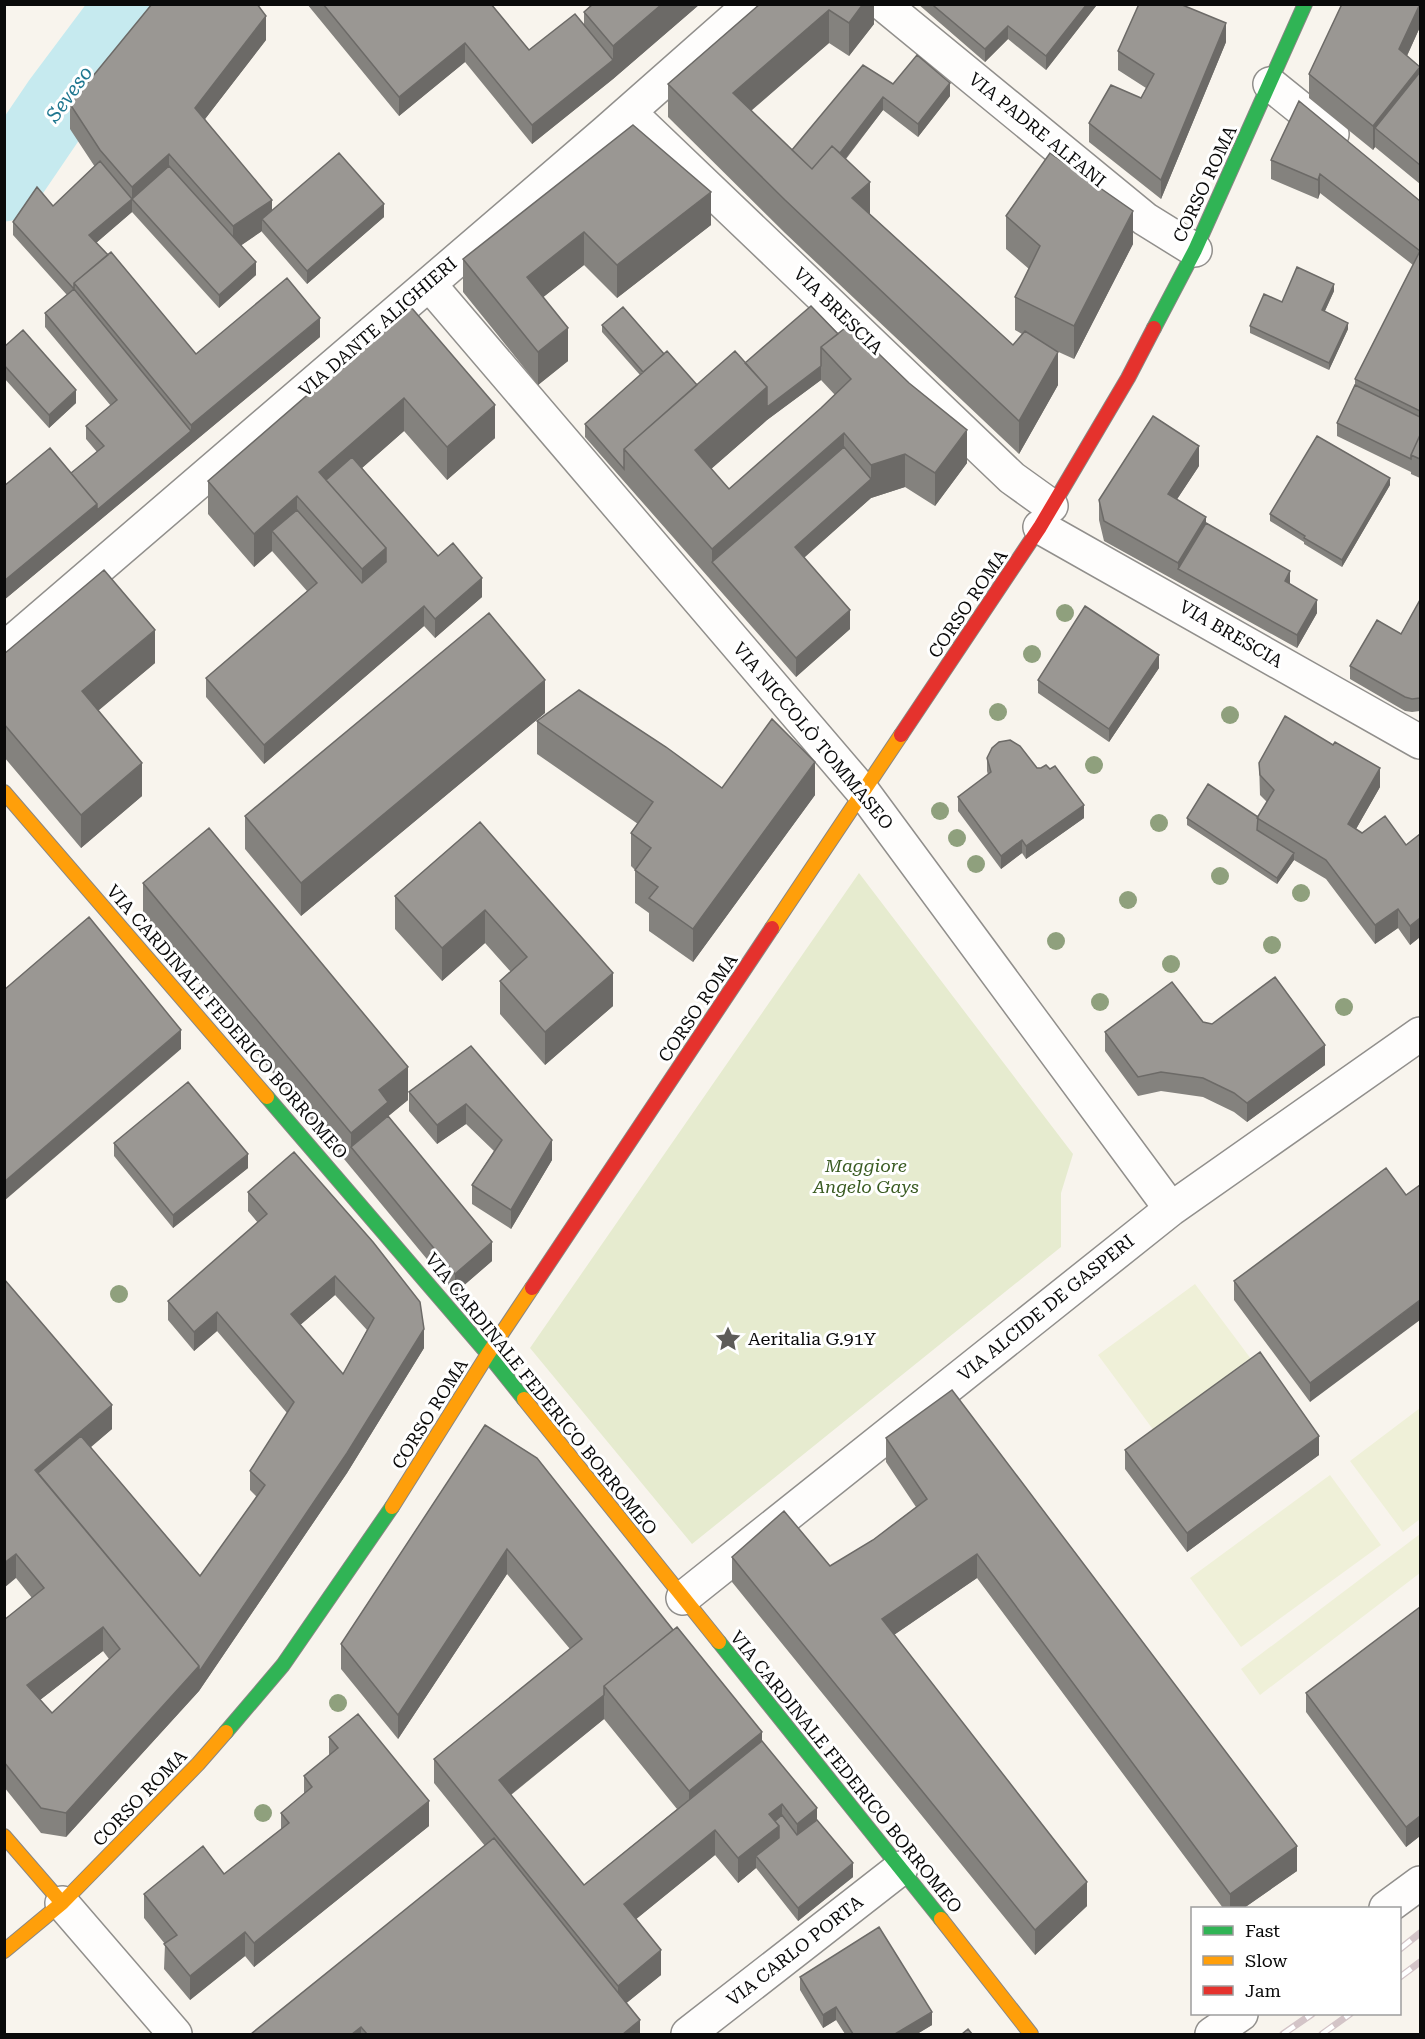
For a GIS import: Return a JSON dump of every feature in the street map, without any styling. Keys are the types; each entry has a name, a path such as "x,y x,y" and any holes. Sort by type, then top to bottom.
{"street":[{"name":"VIA DANTE ALIGHIERI","path":"4,649 629,112 751,4"},
{"name":"VIA PADRE ALFANI","path":"883,4 1145,219 1195,250"},
{"name":"CORSO ROMA","path":"4,1951 62,1903 198,1764 283,1665 377,1531 488,1354 1046,517 1128,378 1195,250 1305,4"},
{"path":"1270,84 1359,155"},
{"name":"VIA BRESCIA","path":"629,112 1012,478 1046,517 1420,742"},
{"name":"VIA NICCOLÒ TOMMASEO","path":"429,284 864,793 1171,1209"},
{"name":"VIA CARDINALE FEDERICO BORROMEO","path":"4,792 488,1354 902,1868 1031,2034"},
{"name":"VIA ALCIDE DE GASPERI","path":"683,1598 1171,1209 1420,1034"},
{"path":"4,1836 176,2034"},
{"name":"VIA CARLO PORTA","path":"688,2034 902,1868"},
{"path":"1387,1907 1420,1883"},
{"path":"1212,2034 1238,2015"}],"green space":[{"name":"Maggiore Angelo Gays","path":"859,873 1073,1154 1061,1193 1061,1247 692,1544 530,1348"},
{"path":"1195,1284 1260,1371 1163,1443 1098,1355"},
{"path":"1420,1408 1420,1519 1403,1532 1350,1461"},
{"path":"1330,1475 1381,1545 1241,1647 1190,1578"},
{"path":"1420,1534 1420,1573 1260,1695 1241,1669"}],"building":[{"path":"152,4 257,4 266,16 195,108 272,200 233,226 169,154 132,187 100,150 70,104"},
{"path":"323,4 491,4 529,50 575,14 613,60 532,125 465,43 399,97"},
{"path":"593,4 662,4 613,46 584,12"},
{"path":"760,4 863,4 849,23 829,10 733,93 812,169 832,146 870,182 852,198 1013,345 1025,331 1058,352 1019,421 785,200 668,84"},
{"path":"935,4 1087,4 1046,56 1008,26 985,49 934,6"},
{"path":"1139,4 1180,4 1226,23 1161,180 1089,123 1111,85 1141,98 1154,74 1118,51"},
{"path":"1342,4 1420,4 1399,49 1420,67 1373,126 1309,74"},
{"path":"917,55 950,83 918,124 883,97 840,153 832,146 812,169 792,150 863,65 893,84"},
{"path":"1420,72 1420,165 1375,128"},
{"path":"1299,101 1420,201 1420,251 1320,174 1318,180 1271,160"},
{"path":"633,125 711,192 617,265 584,232 527,277 568,328 538,352 463,259"},
{"path":"339,153 384,204 307,271 262,219"},
{"path":"1050,153 1133,211 1074,326 1015,297 1040,246 1006,216"},
{"path":"100,161 132,199 89,235 108,255 74,283 74,289 13,222 37,187 53,206"},
{"path":"169,166 256,262 219,295 132,199"},
{"path":"1420,251 1420,411 1355,379"},
{"path":"111,252 196,354 287,278 320,318 191,425 74,283"},
{"path":"1297,267 1334,284 1322,310 1348,323 1329,363 1250,326 1264,294 1282,302"},
{"path":"74,289 191,431 97,510 97,504 71,473 104,446 86,426 117,400 45,313"},
{"path":"410,306 495,405 447,447 404,398 319,472 386,548 362,569 297,496 254,534 208,481"},
{"path":"811,306 838,334 821,347 821,366 767,407 767,387 745,363"},
{"path":"623,307 664,354 643,372 602,325"},
{"path":"849,325 909,383 967,430 935,473 905,454 871,465 844,433 712,549 624,449 735,351 767,387 695,450 729,489 851,379 821,347"},
{"path":"23,330 76,390 49,415 4,365 4,347"},
{"path":"667,351 697,385 624,449 624,469 585,424"},
{"path":"1355,385 1420,417 1420,435 1411,459 1337,423"},
{"path":"1153,416 1199,446 1168,494 1206,517 1178,563 1104,521 1099,500"},
{"path":"1420,435 1420,459 1411,455"},
{"path":"1317,436 1390,478 1342,560 1304,538 1305,536 1270,514"},
{"path":"844,447 871,479 795,547 850,610 796,658 712,562"},
{"path":"50,448 97,504 4,581 4,486"},
{"path":"352,457 438,556 453,543 482,578 435,619 424,606 264,745 206,678 317,583 272,531 297,510 362,583 386,562 386,548 326,480"},
{"path":"1206,523 1290,571 1285,581 1317,600 1297,635 1178,569"},
{"path":"104,570 155,630 82,691 142,763 81,815 4,724 4,654"},
{"path":"1420,600 1420,698 1412,699 1350,666 1377,620 1401,634"},
{"path":"1085,606 1159,655 1109,729 1038,680"},
{"path":"489,613 545,680 301,883 245,816"},
{"path":"579,690 666,747 722,788 772,719 815,762 693,929 649,898 658,887 635,870 651,848 631,833 653,802 537,721"},
{"path":"1285,716 1333,745 1335,742 1380,768 1348,824 1362,833 1385,816 1406,845 1420,834 1420,918 1410,926 1398,909 1375,925 1326,860 1257,818 1274,790 1260,775 1259,763"},
{"path":"1010,740 1020,746 1037,768 1046,765 1050,769 1055,766 1084,805 1026,846 1022,840 1001,856 958,797 991,772 987,758 992,748 999,742"},
{"path":"1208,784 1258,817 1257,830 1294,853 1277,878 1187,818"},
{"path":"480,822 613,973 545,1032 500,981 527,957 485,910 442,948 395,896"},
{"path":"209,828 408,1067 379,1090 388,1102 351,1133 143,883"},
{"path":"89,917 181,1030 4,1182 4,990"},
{"path":"1275,977 1325,1045 1247,1103 1234,1093 1203,1078 1161,1072 1138,1077 1105,1032 1172,982 1203,1022 1212,1024"},
{"path":"471,1046 552,1140 511,1210 472,1185 502,1140 466,1104 437,1125 409,1092"},
{"path":"188,1082 248,1154 173,1215 114,1143"},
{"path":"388,1116 492,1242 455,1274 351,1147"},
{"path":"294,1152 373,1242 420,1302 424,1329 347,1453 199,1672 199,1666 38,1473 81,1436 200,1576 265,1485 250,1471 294,1402 217,1312 194,1332 168,1301 267,1214 248,1192","holes":["335,1276 374,1318 343,1374 291,1314"]},
{"path":"1386,1168 1406,1195 1420,1185 1420,1300 1310,1383 1234,1281"},
{"path":"4,1279 112,1405 35,1470 199,1666 66,1813 41,1808 4,1762 4,1620 44,1588 16,1554 4,1563","holes":["103,1627 120,1649 52,1713 27,1685"]},
{"path":"1260,1352 1319,1436 1187,1533 1125,1450"},
{"path":"952,1390 1297,1846 1230,1894 977,1554 882,1619 1087,1882 1035,1930 732,1557 784,1511 830,1566 873,1540 927,1499 886,1438"},
{"path":"485,1425 537,1458 673,1630 604,1686 604,1695 499,1780 584,1885 762,1741 817,1808 797,1824 782,1804 769,1814 779,1826 738,1858 715,1830 624,1904 661,1950 618,1986 434,1759 582,1639 507,1549 398,1715 341,1644"},
{"path":"1420,1607 1420,1816 1406,1827 1306,1693"},
{"path":"677,1627 762,1732 689,1791 604,1686"},
{"path":"358,1714 429,1801 254,1943 245,1932 190,1976 164,1944 177,1935 144,1894 203,1846 224,1874 289,1823 281,1813 312,1787 304,1776 338,1748 329,1737"},
{"path":"782,1815 797,1835 817,1820 853,1863 798,1908 756,1856 779,1838 779,1826 775,1821"},
{"path":"494,1838 640,2020 623,2034 367,2034 361,2027 352,2034 251,2034"},
{"path":"879,1927 932,2012 895,2034 853,2034 836,2007 823,2015 800,1977"},
{"path":"968,2029 972,2034 962,2034"}],"waterway":[{"name":"Seveso","path":"4,184 59,103 133,4"}],"railway":[{"path":"1401,1948 1420,1933"},
{"path":"1401,1976 1420,1962"},
{"path":"1283,2034 1311,2015"},
{"path":"1322,2034 1349,2015"}],"traffic: fast":[{"path":"1154,328 1195,250 1305,4"},
{"path":"267,1097 524,1399"},
{"path":"226,1732 283,1665 392,1507"},
{"path":"719,1642 941,1919"}],"traffic: slow":[{"path":"772,928 901,735"},
{"path":"4,792 267,1097"},
{"path":"392,1507 532,1288"},
{"path":"524,1399 719,1642"},
{"path":"4,1951 62,1903 198,1764 226,1732"},
{"path":"4,1836 62,1903"},
{"path":"941,1919 1031,2034"}],"traffic: jam":[{"path":"901,735 1040,527 1128,378 1154,328"},
{"path":"532,1288 772,928"}],"place":[{"name":"Aeritalia G.91Y","path":"728,1339"}]}
